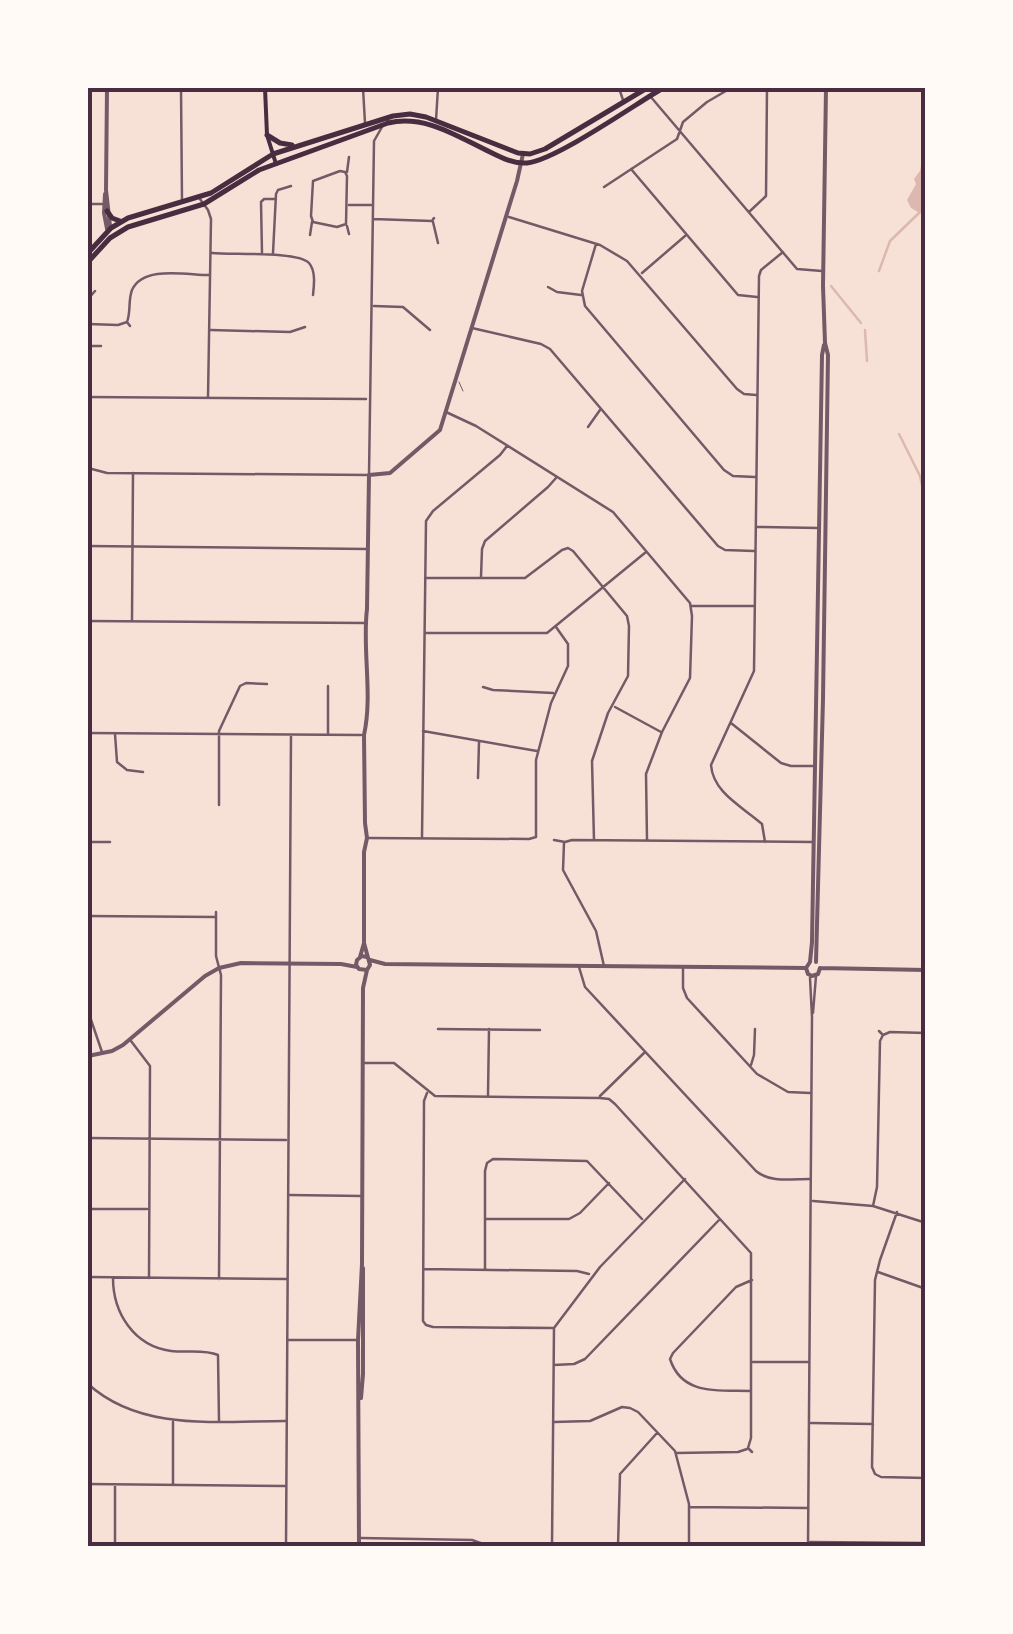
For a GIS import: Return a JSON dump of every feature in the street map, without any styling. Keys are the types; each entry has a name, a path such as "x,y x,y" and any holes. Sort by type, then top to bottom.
{"highway":[{"path":"88,252 110,233 201,201 253,173 402,114 436,120 523,154 545,149 646,88"},
{"path":"88,262 120,221 182,202 201,201 273,154 402,120 424,122 510,161 530,163 554,154 663,88"},
{"path":"268,135 282,144 300,146"},
{"path":"106,207 112,218 120,221"}],"main road":[{"path":"264,88 268,135 276,164"}],"street":[{"path":"108,88 106,207 110,233"},
{"path":"181,88 182,202"},
{"path":"364,88 365,128 374,140"},
{"path":"436,120 438,88"},
{"path":"619,88 624,102"},
{"path":"646,88 799,270 823,271"},
{"path":"604,186 677,140 686,119 731,88"},
{"path":"748,212 766,196 768,88"},
{"path":"88,1056 118,1048 205,976 241,963 806,968 813,962 826,88"},
{"path":"363,988 368,964 364,943 364,735 373,306 370,292 374,140 383,125"},
{"path":"88,468 133,473 390,473 443,429 523,154"},
{"path":"348,234 349,157"},
{"path":"631,169 738,295 758,297"},
{"path":"310,235 311,178 346,173"},
{"path":"273,253 278,190 291,186"},
{"path":"262,254 261,202 276,199"},
{"path":"201,201 211,217 208,398"},
{"path":"88,204 106,207"},
{"path":"348,204 372,206"},
{"path":"506,216 596,244 627,262 736,389 757,395"},
{"path":"372,220 433,220 438,243"},
{"path":"312,221 346,225"},
{"path":"640,275 686,235"},
{"path":"596,244 582,295 590,313 724,470 733,476 756,477"},
{"path":"765,842 762,824 712,777 712,762 754,671 758,297 760,272 782,252"},
{"path":"210,253 273,253 298,258 309,263 314,295"},
{"path":"88,324 129,324 131,295 141,279 157,274 210,276"},
{"path":"548,287 582,295"},
{"path":"88,298 95,291"},
{"path":"373,306 399,306 430,330"},
{"path":"210,330 290,332 304,328"},
{"path":"472,328 548,347 718,546 725,550 755,551"},
{"path":"88,346 101,346"},
{"path":"88,397 369,399"},
{"path":"588,427 601,409"},
{"path":"446,412 508,446 619,517 691,606 690,678 662,732 645,778 647,840"},
{"path":"422,838 426,525 429,515 508,446"},
{"path":"132,621 133,473"},
{"path":"481,578 485,541 557,476"},
{"path":"756,527 822,528"},
{"path":"817,842 822,528"},
{"path":"88,546 368,548"},
{"path":"426,578 525,578 568,548 625,612 629,622 628,673 592,761 594,840"},
{"path":"424,633 547,634 647,551"},
{"path":"691,606 755,606"},
{"path":"88,621 365,623"},
{"path":"367,838 536,837 535,765 555,693 569,663 568,644 556,626"},
{"path":"219,805 222,721 238,688 244,684 267,684"},
{"path":"328,686 328,735"},
{"path":"483,687 555,693"},
{"path":"612,706 662,732"},
{"path":"730,722 782,763 816,766"},
{"path":"423,731 538,751"},
{"path":"88,733 364,735"},
{"path":"115,733 117,762 127,770 143,772"},
{"path":"286,1546 291,734"},
{"path":"478,778 479,740"},
{"path":"554,840 817,842"},
{"path":"88,842 110,842"},
{"path":"564,842 562,870 596,931 604,966"},
{"path":"88,916 216,914 219,1278"},
{"path":"359,1546 363,988 358,963 364,943"},
{"path":"813,962 820,968 926,970"},
{"path":"358,963 368,964"},
{"path":"579,966 583,985 760,1174 771,1179 811,1178"},
{"path":"683,967 687,998 750,1067 785,1091 812,1093"},
{"path":"806,968 813,975"},
{"path":"820,968 813,975 812,1018 808,1544 926,1543"},
{"path":"88,1011 102,1053"},
{"path":"438,1029 540,1030"},
{"path":"750,1067 755,1029"},
{"path":"488,1097 489,1030"},
{"path":"874,1206 881,1033 926,1033"},
{"path":"130,1040 150,1066 148,1278"},
{"path":"600,1098 644,1052"},
{"path":"363,1063 394,1063 437,1096 600,1098 613,1102 749,1250 750,1450 675,1453"},
{"path":"428,1092 424,1100 424,1324 554,1328"},
{"path":"88,1138 289,1140"},
{"path":"485,1270 485,1172 487,1163 493,1159 584,1160 644,1220"},
{"path":"552,1546 554,1328 592,1276 685,1179"},
{"path":"484,1219 569,1219 578,1215 609,1183"},
{"path":"288,1195 362,1196"},
{"path":"811,1201 874,1206 926,1223"},
{"path":"88,1209 148,1210"},
{"path":"898,1212 876,1272 872,1467 873,1476 926,1478"},
{"path":"552,1365 585,1359 721,1218"},
{"path":"360,1402 364,1374 362,1264"},
{"path":"422,1270 577,1271 592,1276"},
{"path":"876,1272 926,1289"},
{"path":"88,1278 288,1279"},
{"path":"114,1278 119,1311 142,1340 165,1350 218,1355 218,1421"},
{"path":"752,1280 736,1287 672,1353 670,1360 674,1369 696,1388 752,1390"},
{"path":"287,1340 358,1340"},
{"path":"752,1362 810,1362"},
{"path":"88,1384 124,1408 148,1416 286,1422"},
{"path":"552,1422 585,1422 619,1408 638,1412 675,1453 689,1507 689,1546"},
{"path":"173,1420 173,1485"},
{"path":"809,1423 872,1424"},
{"path":"618,1546 620,1474 658,1432"},
{"path":"88,1484 286,1486"},
{"path":"115,1484 115,1546"},
{"path":"689,1507 809,1508"},
{"path":"359,1538 476,1540 489,1546"},
{"path":"432,1539 432,1545"}],"lane":[{"path":"456,380 463,391"}],"shaded area":[{"path":"923,155 923,215 911,208 907,200 916,184 914,179"}],"waterway":[{"path":"922,88 924,156"},
{"path":"879,271 890,241 919,213"},
{"path":"831,286 861,323"},
{"path":"865,330 867,361"},
{"path":"899,434 920,476 926,504"}]}
